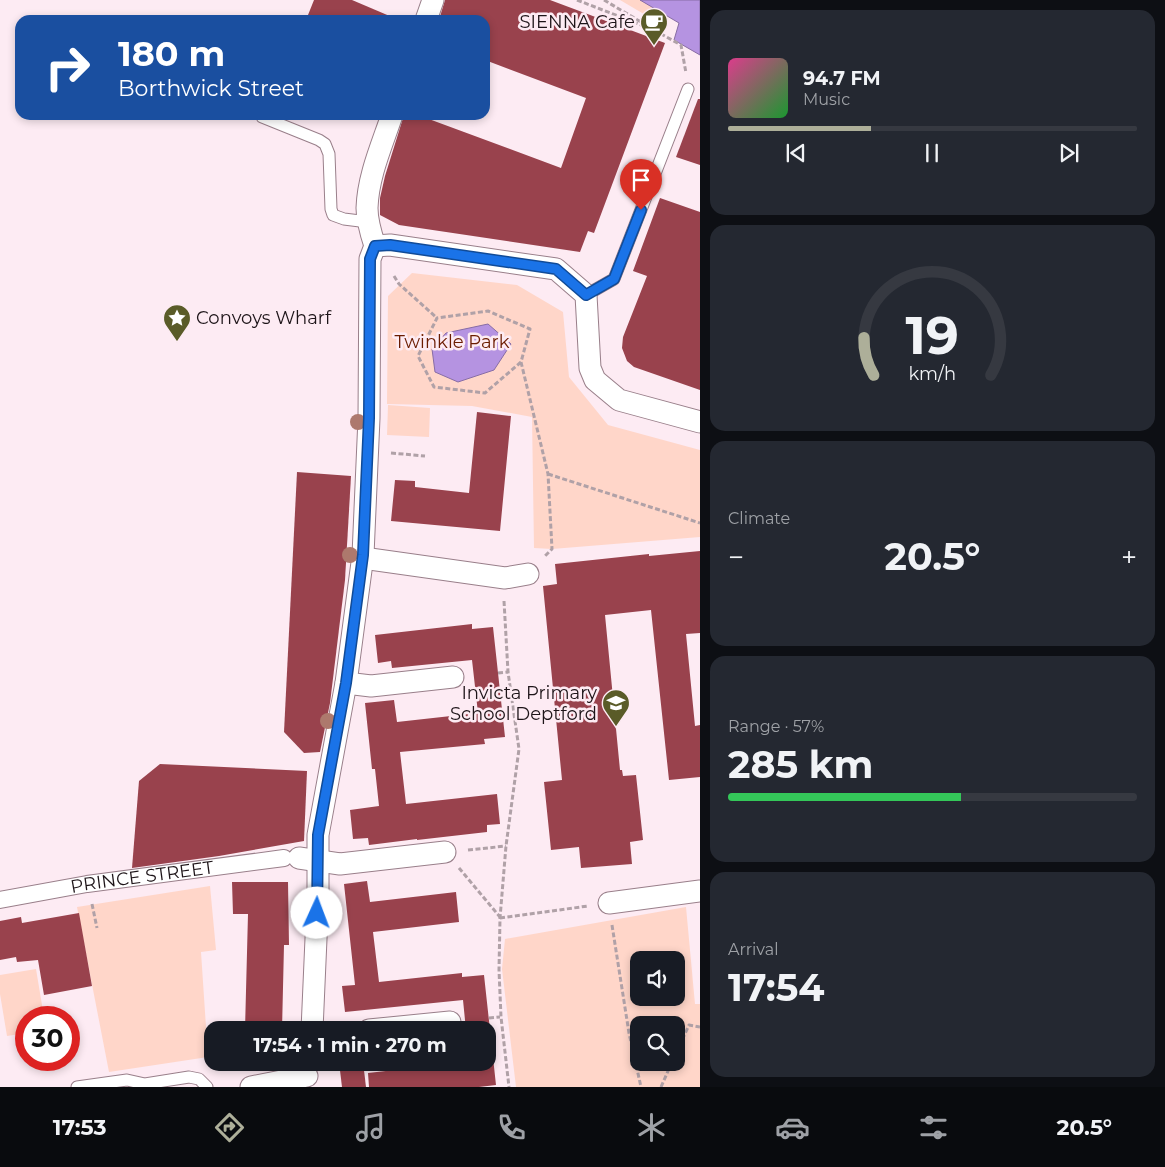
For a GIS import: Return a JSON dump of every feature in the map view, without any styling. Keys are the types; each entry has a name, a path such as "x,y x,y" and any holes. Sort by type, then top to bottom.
{"street":[{"path":"428,15 433,0"},
{"path":"300,859 318,835 346,683 363,555 368,450 370,259 375,246 368,222 367,208 371,178 390,120"},
{"path":"375,246 390,245 556,269 586,295 590,368 595,380 619,400 700,422"},
{"path":"363,555 370,559 505,578 528,574"},
{"path":"346,683 372,686 453,677"},
{"path":"300,859 340,864 445,852"},
{"path":"300,859 318,894 312,1021"},
{"name":"PRINCE STREET","path":"0,900 87,884 300,859"},
{"path":"609,903 700,891"},
{"path":"251,1087 307,1075"}],"lane":[{"path":"586,295 614,279 688,88"},
{"path":"269,120 325,144 330,154 331,209 334,214 344,219 368,222"},
{"path":"77,1087 127,1080 145,1084 189,1077 199,1079 207,1087"}],"path":[{"path":"577,0 654,30"},
{"path":"604,0 682,45 688,88"},
{"path":"375,246 399,284 438,318 488,311 530,329 521,362 548,474 552,549"},
{"path":"438,318 418,356 434,388 485,393 521,362"},
{"path":"368,450 426,456"},
{"path":"548,474 700,523"},
{"path":"505,578 504,609 508,672 519,749 506,846 500,918 499,970 501,1017 509,1087"},
{"path":"498,673 508,672"},
{"path":"445,852 506,846"},
{"path":"445,852 500,918"},
{"path":"500,918 609,903 629,1033 641,1087"},
{"path":"488,1018 501,1017"},
{"path":"685,1034 689,1025 700,1027"},
{"path":"661,1087 668,1071"}],"green space":[{"path":"620,0 700,0 700,55 674,40 679,23 659,11 654,20"},
{"name":"Twinkle Park","path":"412,273 517,285 563,312 569,377 608,425 700,450 700,537 552,549 534,548 532,417 472,406 387,404 388,296"},
{"path":"388,405 430,408 429,437 387,435"},
{"path":"210,886 216,950 201,952 206,1021 204,1021 204,1058 109,1072 77,907"},
{"path":"686,907 695,1004 700,1004 700,1087 516,1087 502,969 505,939"},
{"path":"36,969 42,1006 15,1006 15,1035 7,1036 0,994 0,975"}],"shaded area":[{"path":"640,0 700,0 700,55 674,40 679,23"},
{"path":"488,324 511,344 494,370 458,382 435,372 432,349 446,333"}],"building":[{"path":"314,0 352,0 387,15 308,15"},
{"path":"445,0 550,0 665,43 594,233 588,231 580,252 399,225 380,215 380,198 385,176 402,120 431,120 561,168 586,98 490,62 490,15 440,15"},
{"path":"698,99 700,99 700,165 676,157"},
{"path":"660,198 700,212 700,390 634,367 627,361 622,348 623,337 647,276 633,271"},
{"path":"477,412 511,416 500,531 391,521 395,480 415,481 415,487 469,493"},
{"path":"297,472 351,476 345,580 330,703 320,752 304,753 284,732"},
{"path":"700,551 700,633 686,634 695,726 700,725 700,777 669,780 651,610 605,615 620,770 622,770 623,776 636,775 643,840 630,842 632,864 581,868 579,847 551,850 544,782 562,780 543,586 557,584 555,564 649,554 649,556"},
{"path":"472,624 472,629 493,627 505,737 484,739 485,744 400,752 406,804 497,794 500,824 487,825 487,832 369,845 368,838 353,839 350,810 379,806 375,769 372,769 365,703 394,700 397,722 478,713 472,660 392,668 391,661 378,663 375,635"},
{"path":"160,764 307,771 304,841 219,856 132,868 139,781"},
{"path":"367,881 370,902 456,892 459,922 373,932 379,982 462,973 462,977 484,975 489,1021 465,1021 463,1000 345,1012 342,986 355,985 344,884"},
{"path":"232,882 288,882 289,945 284,945 282,1021 245,1021 248,914 233,914"},
{"path":"79,913 92,986 44,995 38,960 17,962 16,957 0,960 0,921 21,917 22,923"},
{"path":"340,1071 364,1071 366,1087 342,1087"},
{"path":"386,1071 494,1071 496,1085 479,1087 369,1087 368,1073"}],"place":[{"name":"SIENNA Cafe","path":"654,46"},
{"name":"Convoys Wharf","path":"177,342"},
{"name":"Invicta Primary School Deptford","path":"616,727"}],"route":[{"path":"317,913 318,835 346,683 363,555 369,418 370,259 375,246 390,245 556,269 586,295 614,279 641,210"}]}
